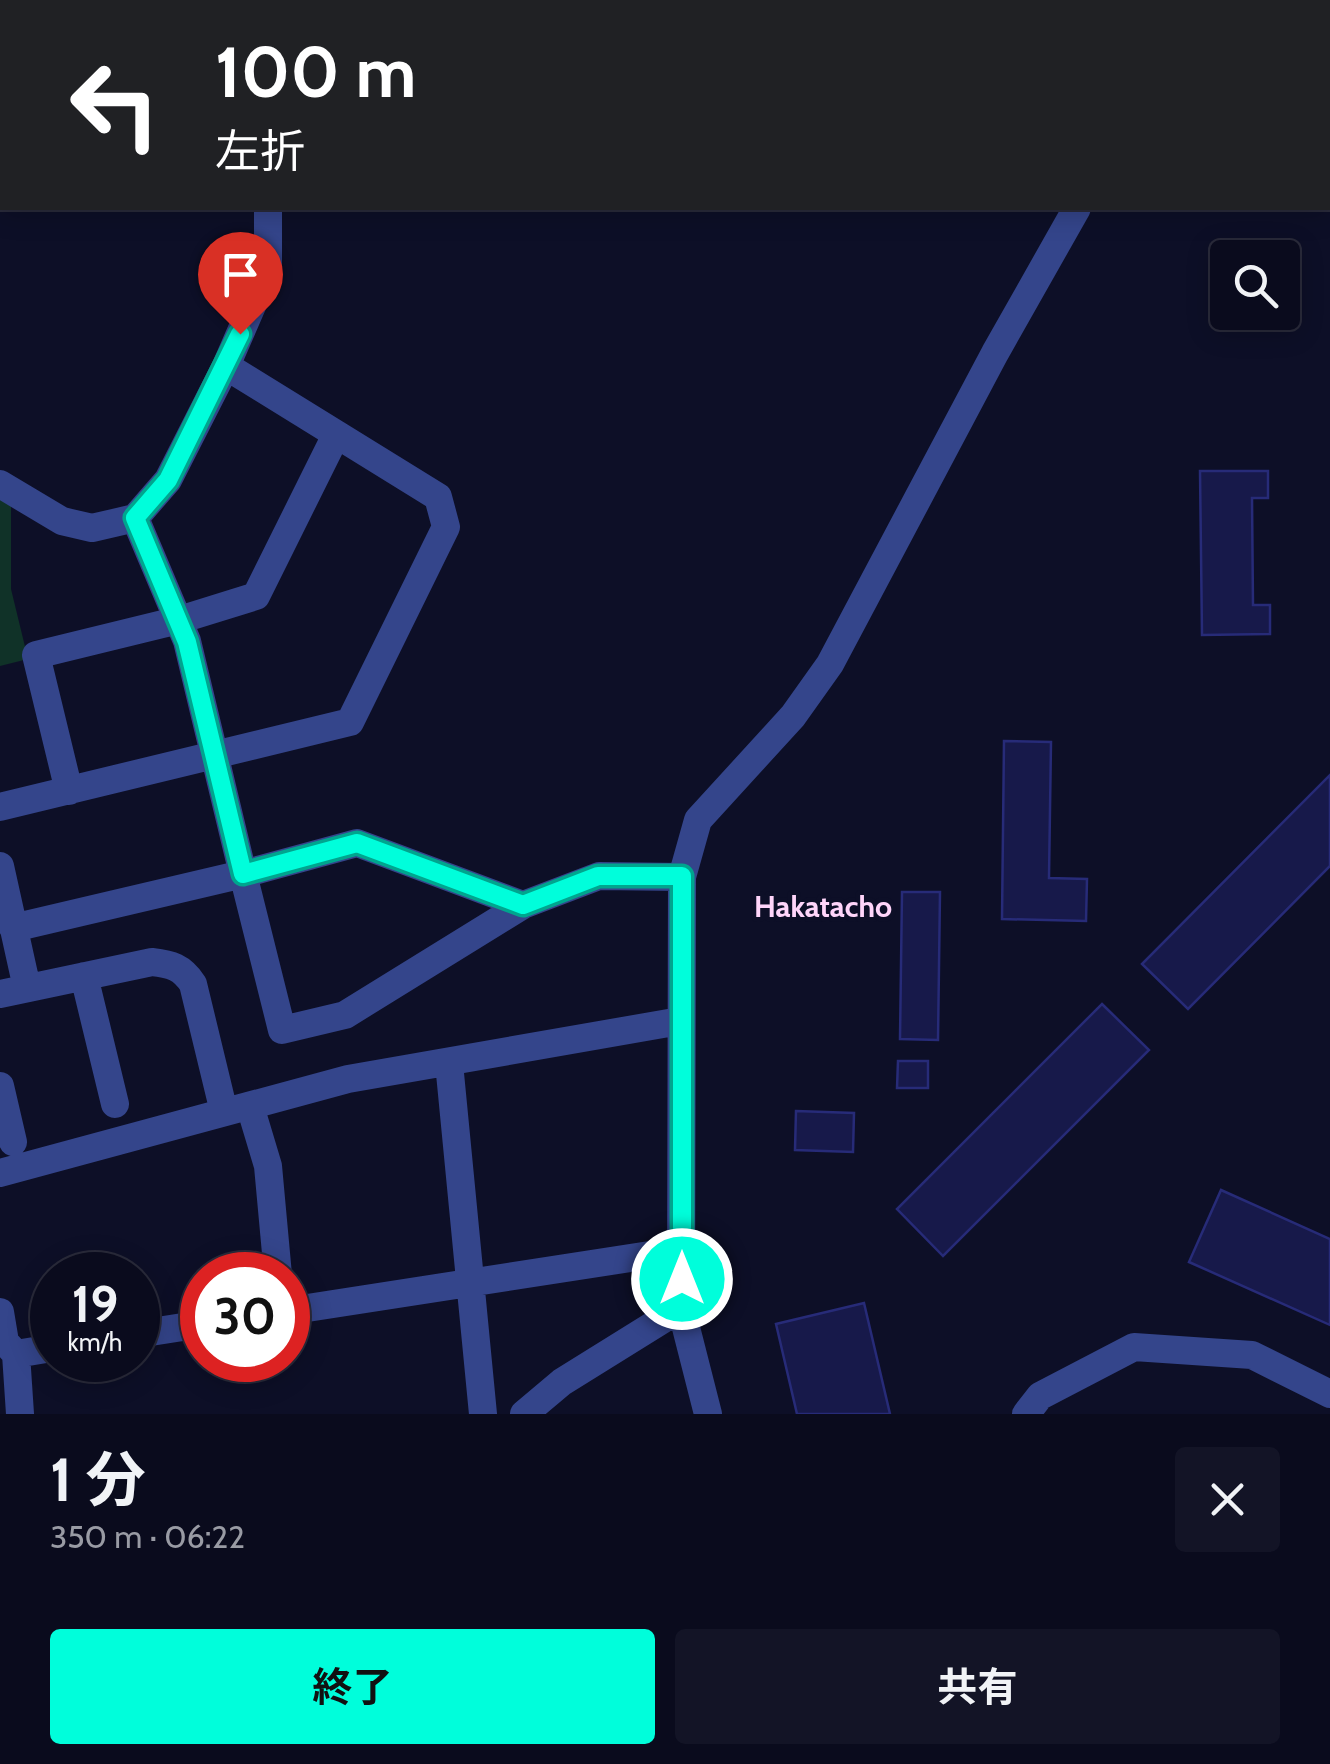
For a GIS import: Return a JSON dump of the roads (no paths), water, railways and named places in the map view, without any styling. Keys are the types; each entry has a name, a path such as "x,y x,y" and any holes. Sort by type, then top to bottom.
{"street":[{"path":"0,484 62,521 92,528 135,518 168,480 226,366 268,269 268,210"},
{"path":"708,1414 681,1308 682,876 698,820 793,716 830,664 1076,210"},
{"path":"0,807 350,722 446,527 438,498 226,366"},
{"path":"68,791 36,655 256,596 336,435"},
{"path":"135,518 187,642 282,1030 345,1015 523,905 598,876 682,876"},
{"path":"13,928 357,843 523,905"},
{"path":"0,866 13,928 13,991 152,962 171,964 185,971 237,1109 268,1166 276,1252"},
{"path":"84,976 116,1104"},
{"path":"0,1172 348,1080 680,1022"},
{"path":"450,1062 484,1414"},
{"path":"0,1086 13,1142"},
{"path":"310,1307 682,1250"},
{"path":"524,1414 562,1382 681,1308"},
{"path":"0,1312 5,1342 16,1354 20,1414"},
{"path":"1026,1414 1040,1396 1134,1347 1252,1355 1330,1394"},
{"path":"16,1354 30,1352"}],"district":[{"name":"Hakatacho","path":"823,906"}]}
